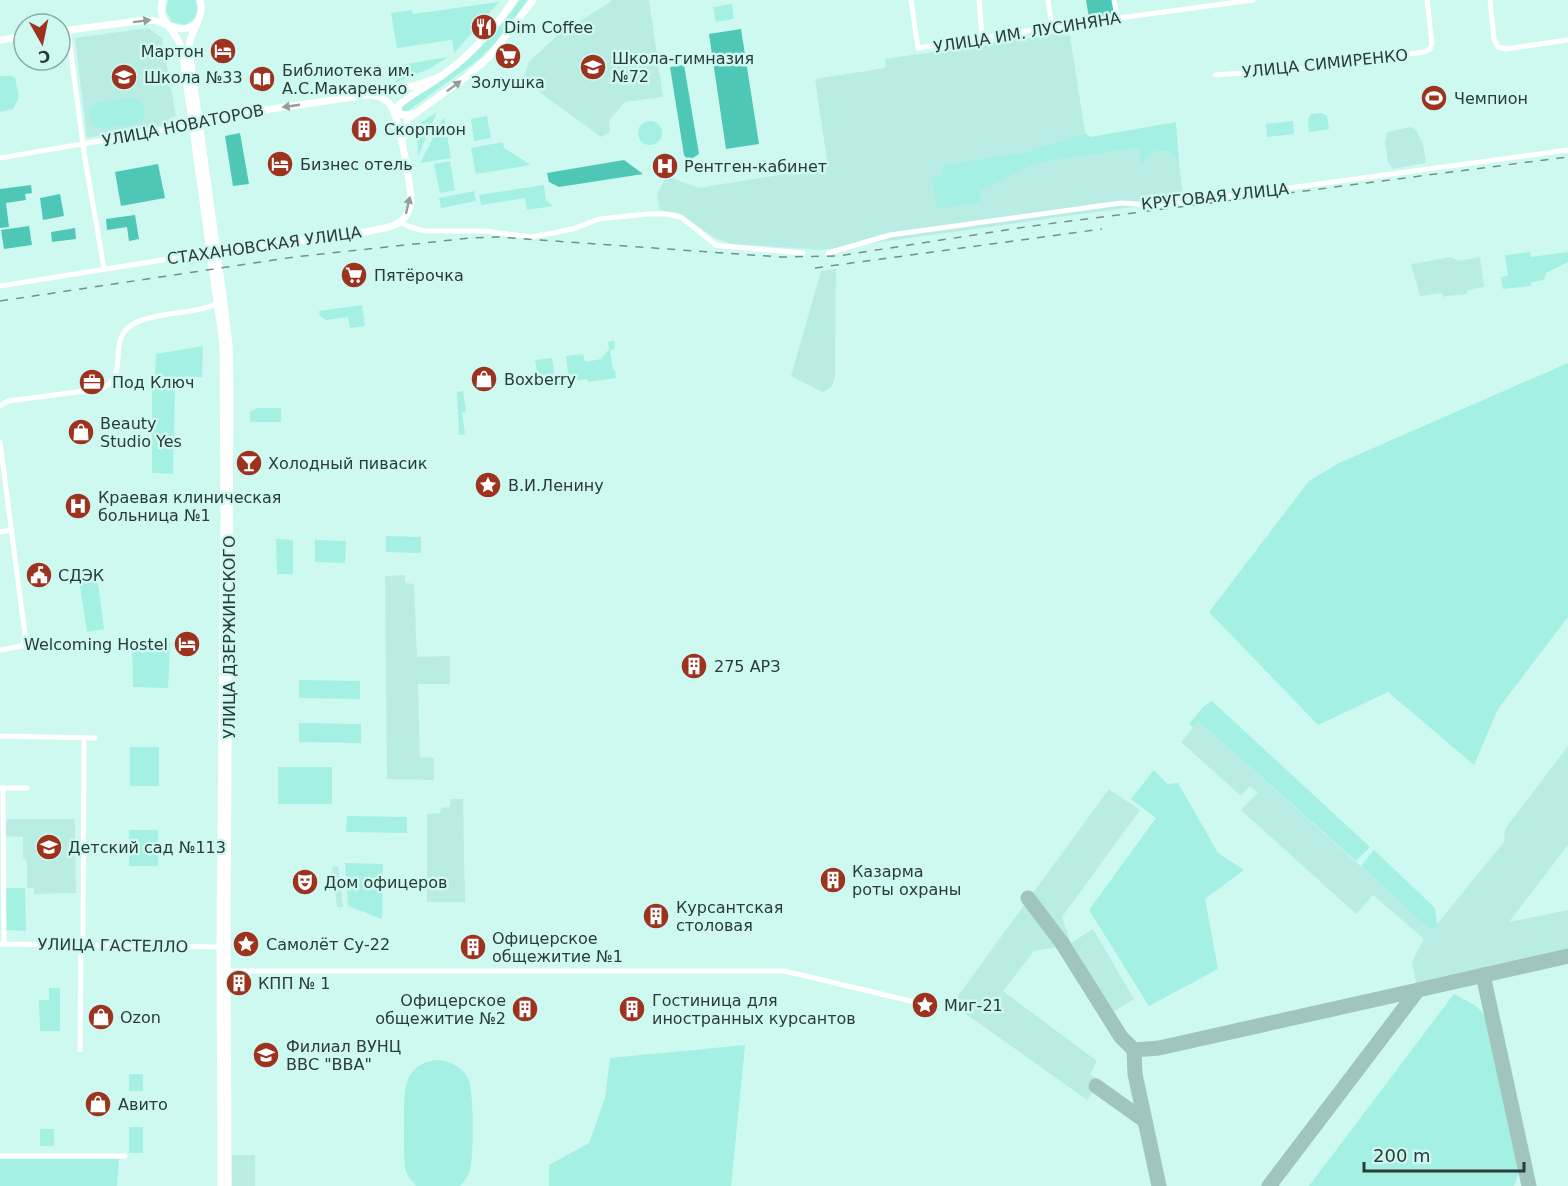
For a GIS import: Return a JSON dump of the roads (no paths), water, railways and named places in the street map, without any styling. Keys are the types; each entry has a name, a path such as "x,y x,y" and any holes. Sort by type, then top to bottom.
{"main road":[{"name":"УЛИЦА ДЗЕРЖИНСКОГО","path":"163,0 161,14 180,41 196,123"},
{"name":"УЛИЦА ДЗЕРЖИНСКОГО","path":"202,0 202,10 190,39 189,49 196,123 229,345 231,420 223,947"},
{"path":"416,113 402,115 398,106 442,76 483,38 514,0"},
{"path":"404,152 404,126 416,113 452,88 489,57 533,0"},
{"path":"72,30 157,20 168,26 185,30 198,21"},
{"name":"УЛИЦА НОВАТОРОВ","path":"196,123 367,95 417,85 442,76"},
{"path":"367,95 380,97 387,101 394,110 404,152 411,200 408,213 400,222"},
{"name":"СТАХАНОВСКАЯ УЛИЦА","path":"214,252 371,231 387,228 400,222"},
{"name":"УЛИЦА ДЗЕРЖИНСКОГО","path":"214,252 223,345 224,385 223,947 228,1186"},
{"name":"УЛИЦА ДЗЕРЖИНСКОГО","path":"221,1186 224,971"}],"street":[{"name":"УЛИЦА ИМ. ЛУСИНЯНА","path":"911,0 918,48 1206,3 1253,0"},
{"path":"979,0 982,37"},
{"path":"1048,0 1052,27"},
{"path":"1114,0 1117,17"},
{"name":"УЛИЦА СИМИРЕНКО","path":"1215,75 1307,68 1424,52 1430,49 1432,44 1427,0"},
{"path":"1490,0 1494,39 1498,47 1506,49 1568,40"},
{"path":"71,72 104,268"},
{"name":"УЛИЦА НОВАТОРОВ","path":"0,158 196,123"},
{"name":"КРУГОВАЯ УЛИЦА","path":"828,253 890,235 1121,203 1153,205 1200,200 1568,150"},
{"path":"400,222 425,231 484,231 532,237 573,229 599,219 666,214 681,218 716,244 723,246 803,253"},
{"name":"СТАХАНОВСКАЯ УЛИЦА","path":"0,286 214,252"},
{"path":"0,406 8,401 108,386 116,375 120,338 129,327 142,320 218,304"},
{"path":"0,442 25,639 20,647 0,650"},
{"path":"0,532 12,530"},
{"path":"0,736 95,738"},
{"path":"80,1050 84,739"},
{"path":"2,944 2,788 27,788"},
{"name":"УЛИЦА ГАСТЕЛЛО","path":"2,944 223,947"},
{"path":"224,971 785,971 923,1004"},
{"path":"0,1156 125,1156"}],"railway":[{"path":"0,301 294,257 470,238 498,237 780,257 838,256 1032,226 1568,157"},
{"path":"815,268 1102,229"}],"place":[{"name":"Dim Coffee","path":"484,27"},
{"name":"Мартон","path":"223,51"},
{"name":"Золушка","path":"508,56"},
{"name":"Школа-гимназия №72","path":"593,67"},
{"name":"Школа №33","path":"124,77"},
{"name":"Библиотека им. А.С.Макаренко","path":"262,79"},
{"name":"Чемпион","path":"1434,98"},
{"name":"Скорпион","path":"364,129"},
{"name":"Бизнес отель","path":"280,164"},
{"name":"Рентген-кабинет","path":"665,166"},
{"name":"Пятёрочка","path":"354,275"},
{"name":"Boxberry","path":"484,379"},
{"name":"Под Ключ","path":"92,382"},
{"name":"Beauty Studio Yes","path":"81,432"},
{"name":"Холодный пивасик","path":"249,463"},
{"name":"В.И.Ленину","path":"488,485"},
{"name":"Краевая клиническая больница №1","path":"78,506"},
{"name":"СДЭК","path":"39,575"},
{"name":"Welcoming Hostel","path":"187,644"},
{"name":"275 АРЗ","path":"694,666"},
{"name":"Детский сад №113","path":"49,847"},
{"name":"Казарма роты охраны","path":"833,880"},
{"name":"Дом офицеров","path":"305,882"},
{"name":"Курсантская столовая","path":"656,916"},
{"name":"Самолёт Су-22","path":"246,944"},
{"name":"Офицерское общежитие №1","path":"473,947"},
{"name":"КПП № 1","path":"239,983"},
{"name":"Миг-21","path":"925,1005"},
{"name":"Офицерское общежитие №2","path":"525,1009"},
{"name":"Гостиница для иностранных курсантов","path":"632,1009"},
{"name":"Ozon","path":"101,1017"},
{"name":"Филиал ВУНЦ ВВС \"ВВА\"","path":"266,1055"},
{"name":"Авито","path":"98,1104"}]}
